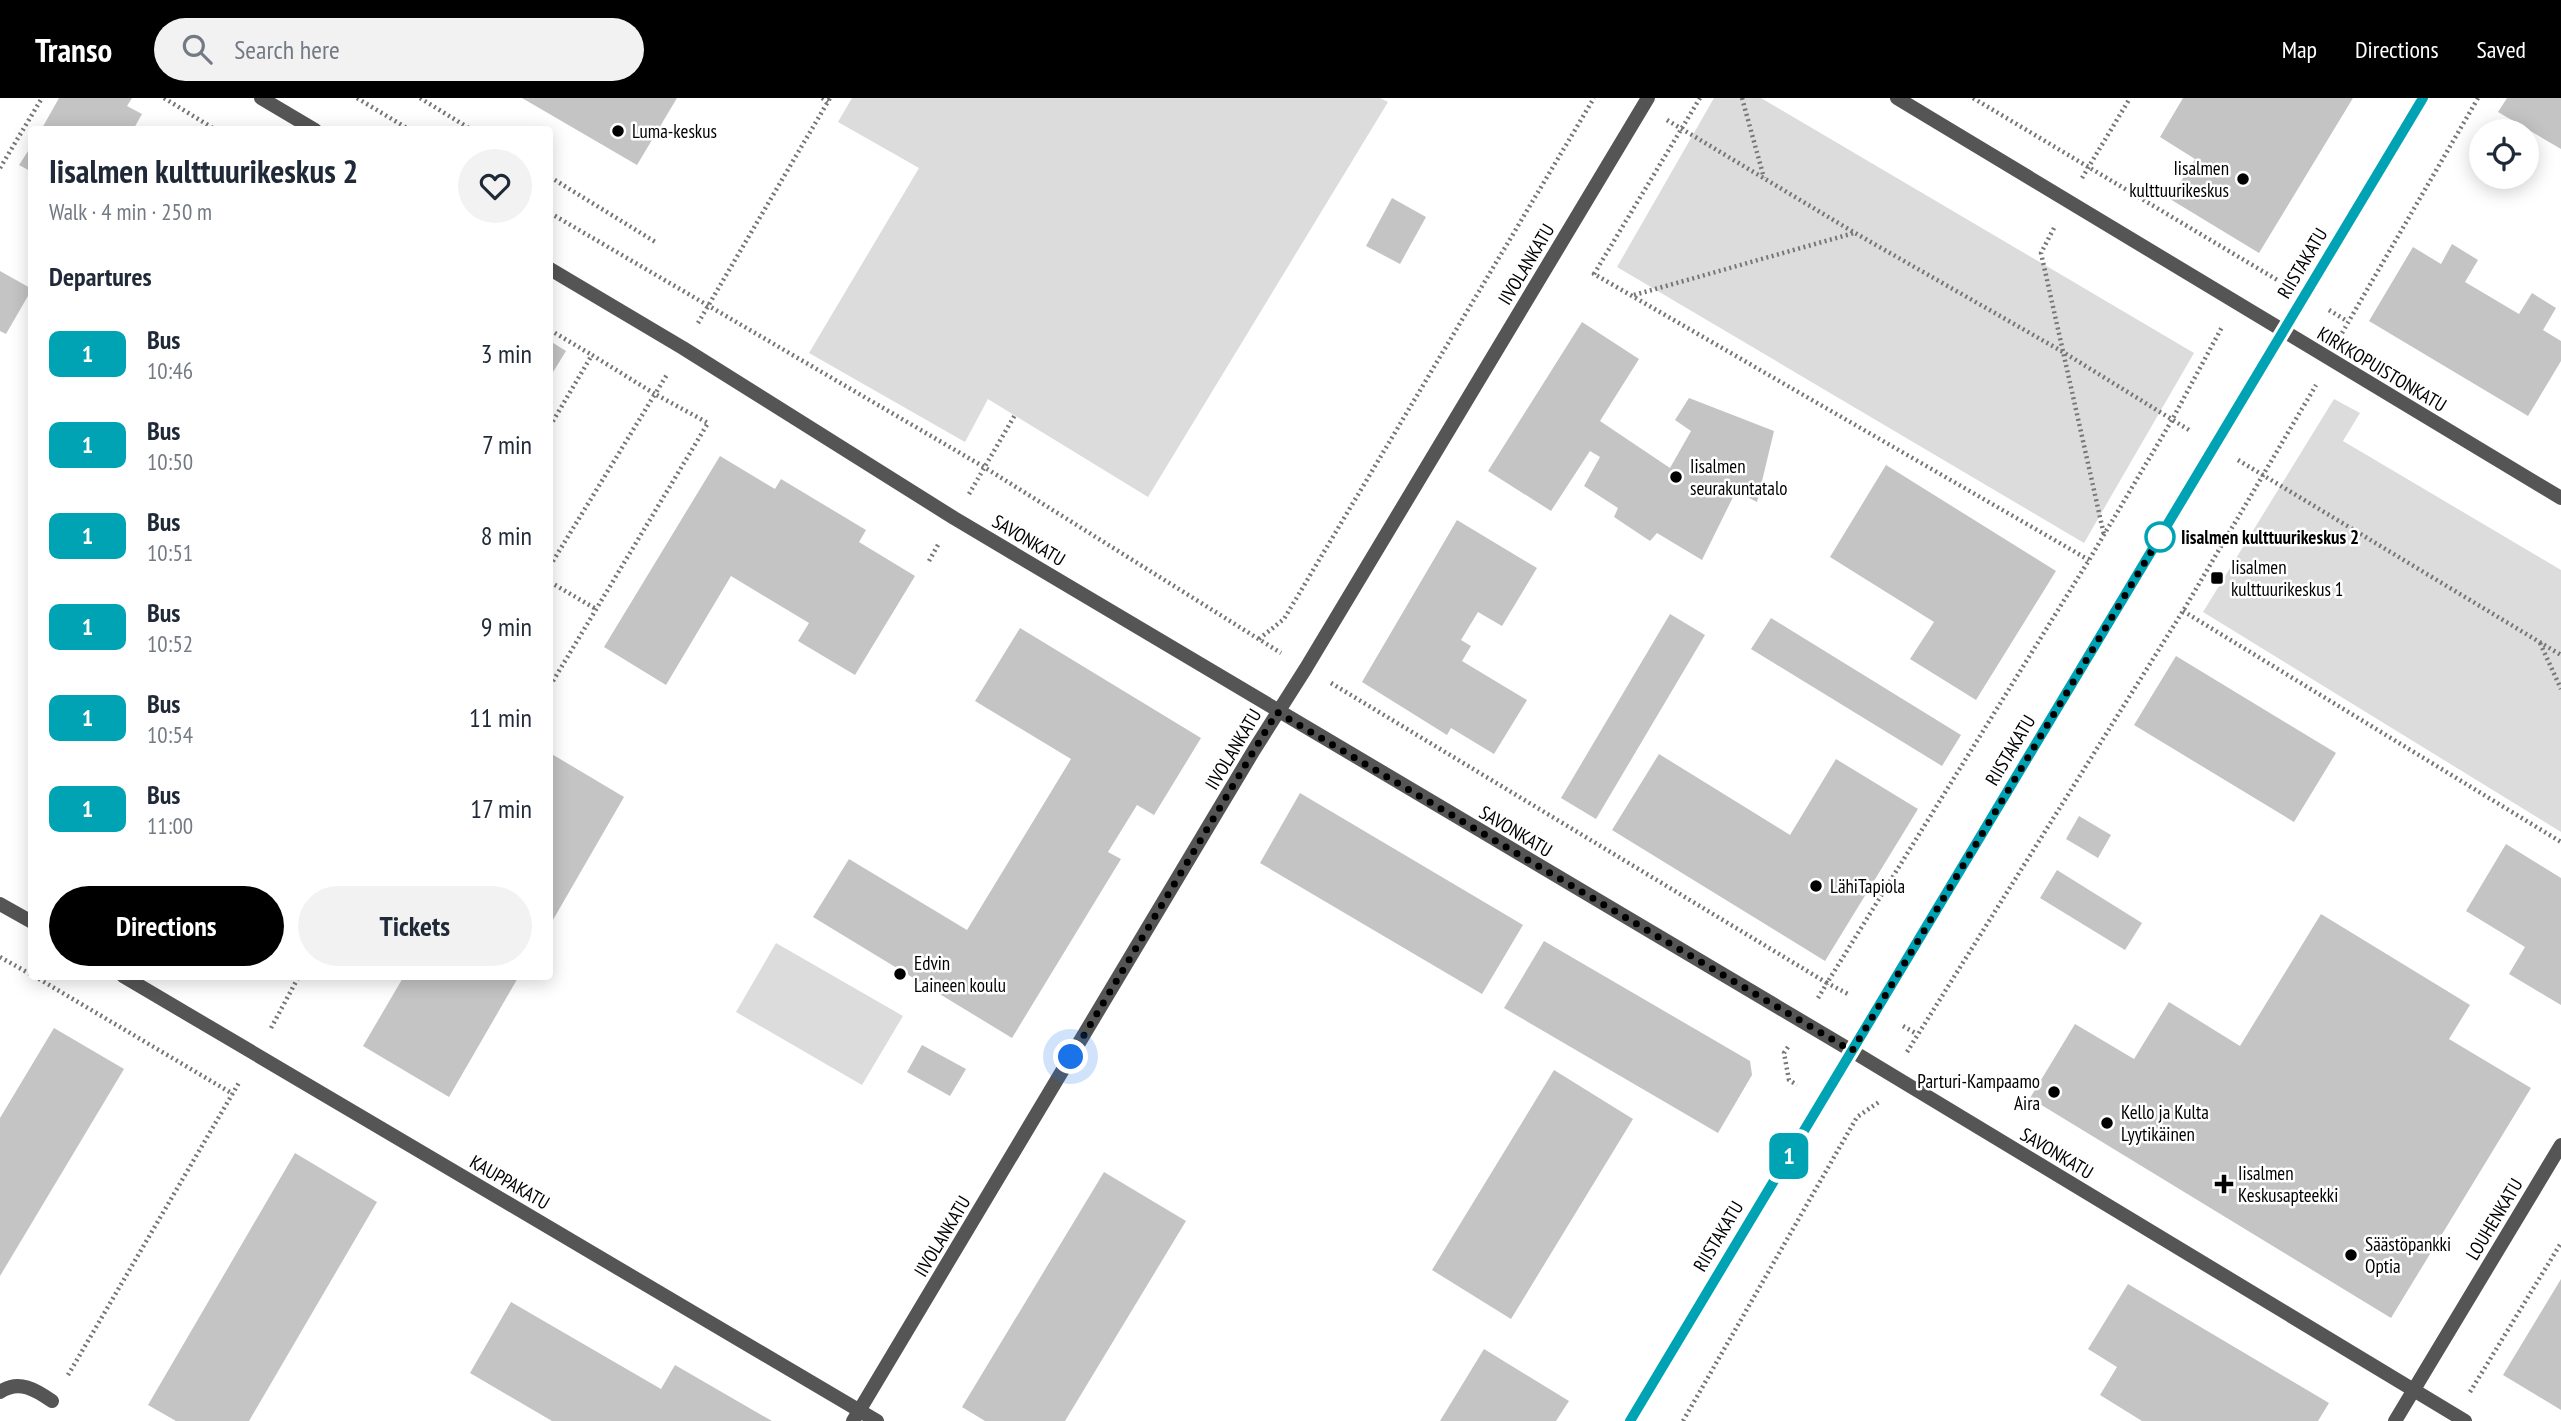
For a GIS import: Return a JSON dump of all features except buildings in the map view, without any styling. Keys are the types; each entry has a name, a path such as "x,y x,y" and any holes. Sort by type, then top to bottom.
{"street":[{"path":"261,98 308,126"},
{"name":"IIVOLANKATU","path":"857,1416 1277,712 1648,98"},
{"name":"KIRKKOPUISTONKATU","path":"1897,98 2561,498"},
{"name":"RIISTAKATU","path":"1630,1421 2423,98"},
{"name":"SAVONKATU","path":"553,271 683,348 954,518 1852,1051 2460,1418"},
{"path":"0,904 28,920"},
{"name":"KAUPPAKATU","path":"130,980 857,1416 877,1421"},
{"name":"LOUHENKATU","path":"2395,1421 2561,1144"},
{"path":"0,1392 8,1387 30,1387 52,1401"}],"path":[{"path":"0,168 42,98"},
{"path":"164,98 210,126"},
{"path":"357,98 403,126"},
{"path":"420,98 466,126"},
{"path":"708,306 829,100 822,98"},
{"path":"1259,639 1284,619 1594,98"},
{"path":"1700,98 1594,274 2089,560"},
{"path":"1742,98 1764,178"},
{"path":"1334,685 1827,982 2104,536 2257,269 1973,98"},
{"path":"2088,167 2130,98"},
{"path":"1683,1421 1857,1117 1879,1102 1917,1034 2183,611 2330,360 2347,321 2478,98"},
{"path":"1682,130 2063,352 2172,420"},
{"path":"553,179 657,243"},
{"path":"553,215 984,467 1275,648"},
{"path":"1633,296 1855,233"},
{"path":"2041,253 2104,536"},
{"path":"553,332 654,394 708,423 553,681"},
{"path":"553,561 683,348"},
{"path":"553,421 592,355"},
{"path":"984,467 1015,415"},
{"path":"2263,475 2561,655"},
{"path":"553,584 596,608"},
{"path":"2183,611 2561,842"},
{"path":"2539,642 2561,689"},
{"path":"0,957 28,973"},
{"path":"40,980 233,1094"},
{"path":"268,1032 297,980"},
{"path":"52,1401 241,1080"},
{"path":"2460,1418 2561,1243"}],"shaded area":[{"path":"852,98 1380,98 1388,102 1148,497 988,399 965,442 809,353 919,168 838,122"},
{"path":"1714,98 1761,98 2194,353 2084,543 1617,267"},
{"path":"2334,399 2360,413 2343,441 2561,570 2561,832 2203,612"},
{"path":"776,943 903,1016 862,1085 736,1012"}],"bus line":[{"name":"1","path":"1630,1421 2423,98"}],"place":[{"name":"Luma-keskus","path":"618,131"},
{"name":"Iisalmen kulttuurikeskus","path":"2243,179"},
{"name":"Iisalmen seurakuntatalo","path":"1676,477"},
{"name":"Iisalmen kulttuurikeskus 2","path":"2160,537"},
{"name":"Iisalmen kulttuurikeskus 1","path":"2217,578"},
{"name":"LähiTapiola","path":"1816,886"},
{"name":"Edvin Laineen koulu","path":"900,974"},
{"name":"Parturi-Kampaamo Aira","path":"2054,1092"},
{"name":"Kello ja Kulta Lyytikäinen","path":"2107,1123"},
{"name":"Iisalmen Keskusapteekki","path":"2224,1184"},
{"name":"Säästöpankki Optia","path":"2351,1255"}],"route":[{"path":"1071,1057 1277,712 1852,1051 2160,537"}]}
